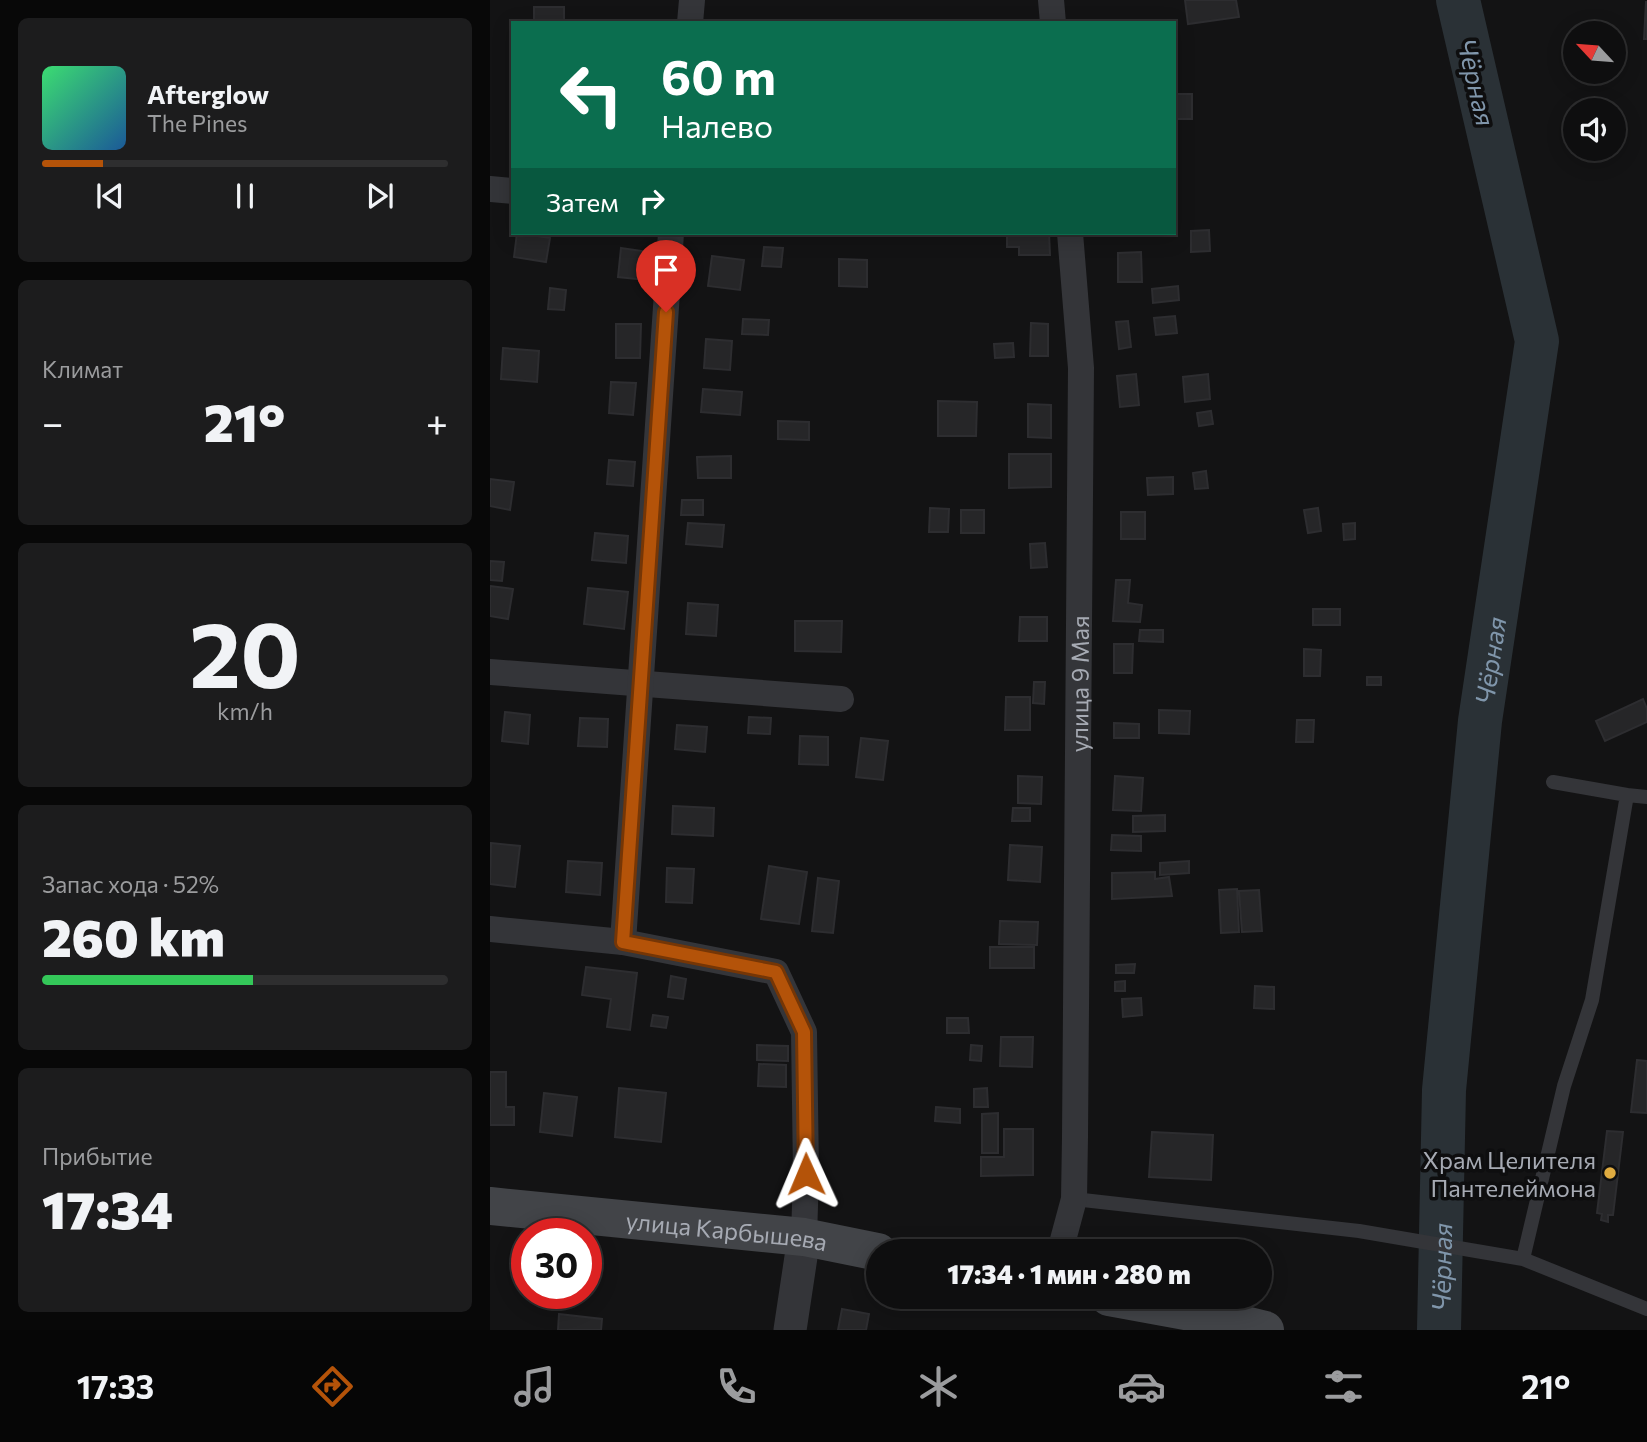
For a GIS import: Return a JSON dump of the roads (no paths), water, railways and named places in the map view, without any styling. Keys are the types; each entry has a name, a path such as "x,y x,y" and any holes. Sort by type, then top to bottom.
{"main road":[{"name":"улица Карбышева","path":"490,1206 804,1237 866,1250"},
{"path":"1150,1309 1195,1322 1265,1330"}],"street":[{"path":"690,21 692,0"},
{"path":"1051,0 1053,21"},
{"path":"490,188 511,191"},
{"path":"623,942 671,235"},
{"name":"улица 9 Мая","path":"1063,1239 1074,1199 1081,368 1070,235"},
{"path":"490,672 841,699"},
{"path":"490,929 623,942 776,972 804,1032 804,1237 790,1330"}],"lane":[{"path":"1553,782 1647,797"},
{"path":"1523,1259 1564,1086 1592,1000 1627,795"},
{"path":"1074,1199 1359,1231 1523,1259 1647,1309"}],"waterway":[{"name":"Чёрная","path":"1439,1330 1444,1090 1480,721 1537,341 1458,0"}],"place":[{"name":"Храм Целителя Пантелеймона","path":"1610,1173"}]}
